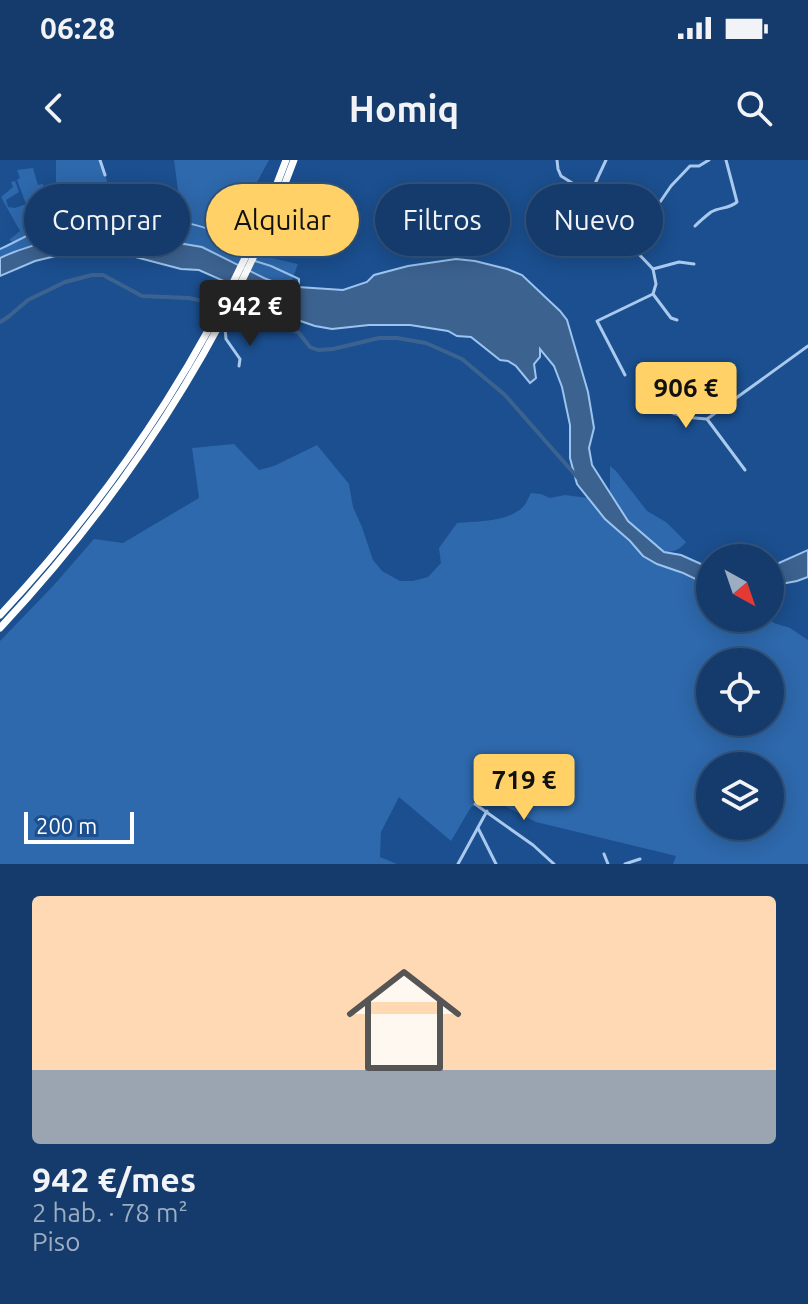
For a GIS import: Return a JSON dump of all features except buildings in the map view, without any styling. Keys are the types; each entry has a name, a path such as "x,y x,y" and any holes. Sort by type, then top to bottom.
{"highway":[{"path":"278,184 286,160"},
{"path":"283,184 294,160"},
{"path":"0,628 50,573 118,487 154,435 209,336 248,256"},
{"path":"0,615 43,568 111,482 209,336"}],"street":[{"path":"100,160 105,175"},
{"path":"557,160 561,176 574,184"},
{"path":"595,184 606,160"},
{"path":"663,198 690,166 699,166 709,160"},
{"path":"695,226 711,212 732,207 737,202 726,160"},
{"path":"625,375 597,321 653,294 656,284 653,269 641,256"},
{"path":"653,269 679,262 694,264"},
{"path":"653,294 671,318 677,320"},
{"path":"233,320 225,328 226,339 240,359 239,366"},
{"path":"670,412 707,419 806,347 808,353"},
{"path":"707,419 745,470"},
{"path":"475,804 533,845 554,864"},
{"path":"458,864 487,811"},
{"path":"478,827 496,864"},
{"path":"604,854 608,864"},
{"path":"625,864 640,859"}],"shaded area":[{"path":"56,160 101,160 108,184 56,184"},
{"path":"174,160 269,160 256,184 206,184 206,249 190,245 190,184 177,184"},
{"path":"33,168 38,184 24,184 24,199 17,170"},
{"path":"15,181 19,192 6,200 8,207 24,205 24,249 0,258 0,248 13,242 9,240 20,231 1,197 13,187 11,182"},
{"path":"190,245 202,247 206,249 206,256 220,256 292,289 343,290 367,282 374,275 456,259 475,261 522,275 567,320 588,392 594,428 589,448 592,465 628,521 664,552 696,562 696,579 643,556 605,519 577,484 570,458 570,425 562,387 554,366 540,349 540,357 534,364 536,378 530,383 516,366 500,360 471,337 410,325 332,329 315,326 251,304 224,281 199,270 181,269 131,256 190,256"},
{"path":"24,249 24,256 56,256 0,276 0,258"},
{"path":"220,256 263,256 298,264 292,289"},
{"path":"234,444 259,470 317,445 349,484 353,507 373,560 382,571 400,581 413,581 428,577 441,563 439,548 457,523 507,516 523,507 531,493 550,498 565,495 588,498 641,553 696,580 696,632 784,632 784,626 808,640 808,864 673,864 676,856 536,822 503,805 482,803 471,807 451,841 399,797 381,832 380,857 397,864 0,864 0,641 94,539 123,543 199,498 192,448"},
{"path":"610,466 647,511 666,522 686,542 681,547 661,552 637,534 610,501"},
{"path":"808,550 808,577 784,583 784,561"}],"waterway":[{"path":"0,249 45,228 99,218 169,220 206,228"},
{"path":"255,261 299,279 299,289"},
{"path":"0,322 28,300 65,282 103,275 142,296 189,298 225,306 251,321 281,325 299,333 310,347 318,350 379,338 426,343 462,359 505,395 578,478"}]}
